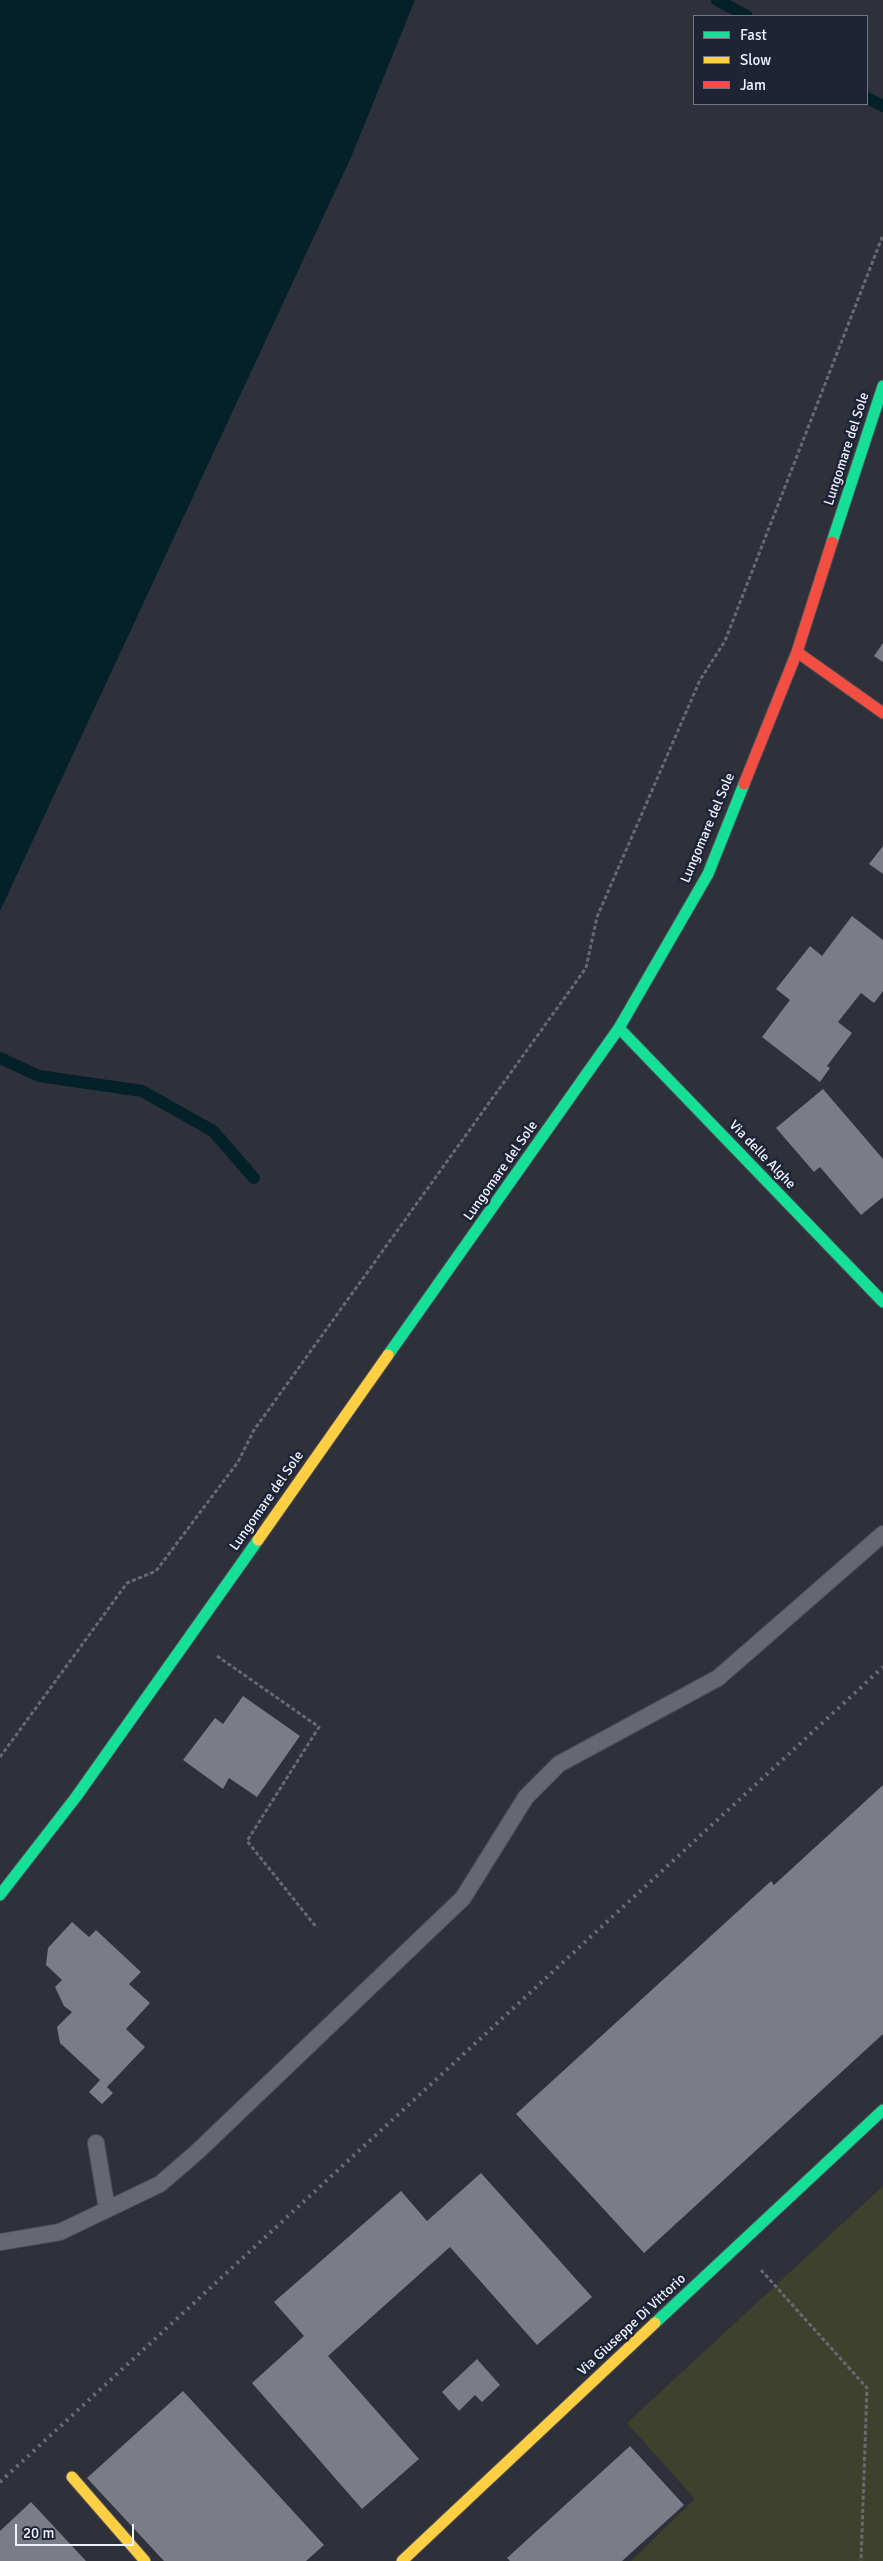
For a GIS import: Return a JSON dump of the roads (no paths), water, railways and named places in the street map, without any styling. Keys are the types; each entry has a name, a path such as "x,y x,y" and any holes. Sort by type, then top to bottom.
{"street":[{"name":"Lungomare del Sole","path":"0,1895 76,1797 619,1028 708,874 797,652 883,386"},
{"path":"797,652 883,713"},
{"name":"Via delle Alghe","path":"619,1028 883,1302"},
{"name":"Via Giuseppe Di Vittorio","path":"402,2561 883,2110"},
{"path":"72,2477 145,2561"}],"lane":[{"path":"0,2242 60,2232 160,2184 197,2152 463,1898 526,1797 559,1764 718,1678 883,1534"},
{"path":"96,2142 107,2209"}],"water":[{"path":"0,0 415,0 352,155 0,911"}],"waterway":[{"path":"717,0 745,15"},
{"path":"868,98 883,106"},
{"path":"0,1058 39,1076 142,1091 213,1131 254,1178"}],"railway":[{"path":"0,2482 883,1667"}]}
